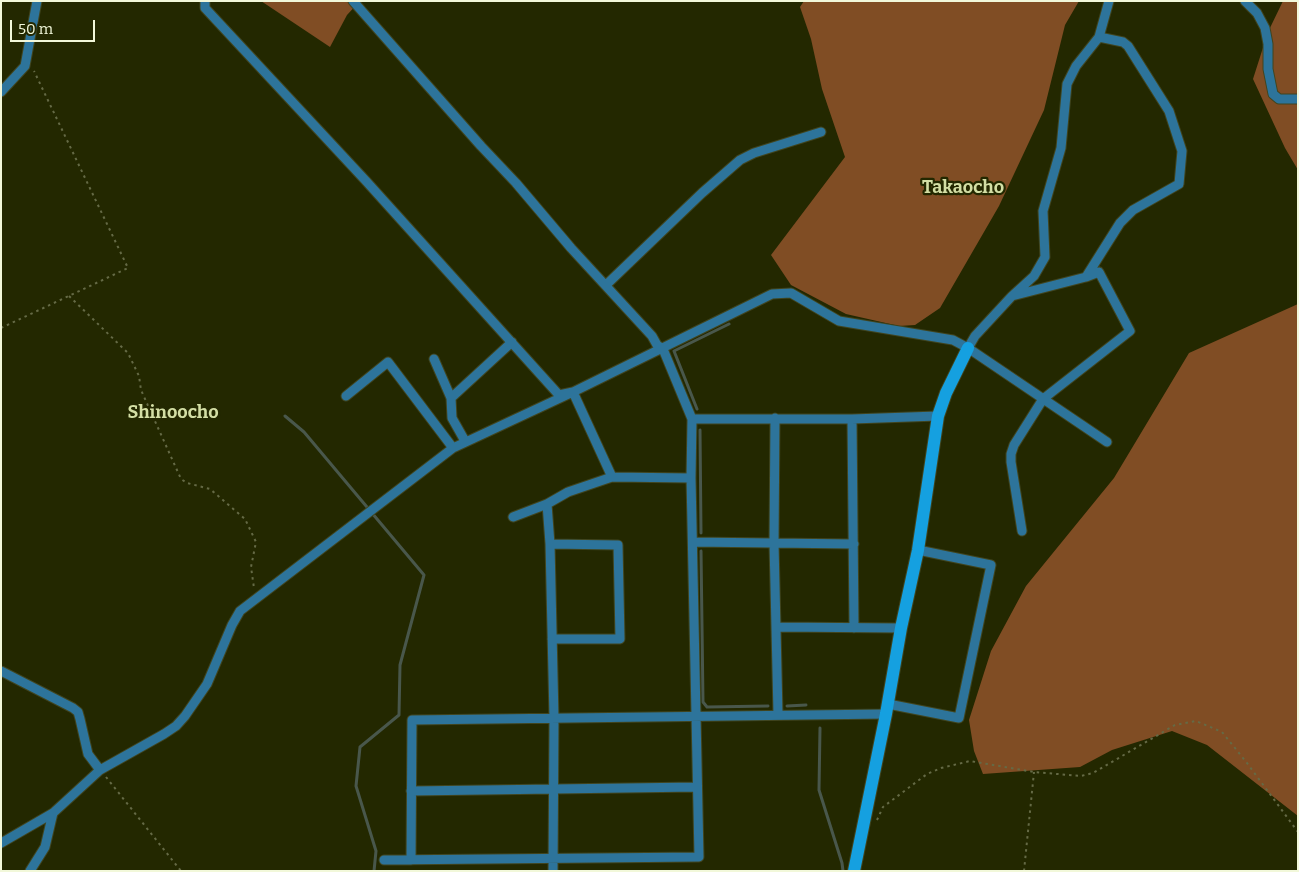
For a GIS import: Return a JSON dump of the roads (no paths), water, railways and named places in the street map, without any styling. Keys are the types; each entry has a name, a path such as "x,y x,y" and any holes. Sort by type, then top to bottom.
{"street":[{"path":"1,92 23,70 28,57 37,1"},
{"path":"205,1 205,8 257,62 559,395 573,392"},
{"path":"353,1 652,336 657,345 663,349 692,419 691,478 694,542 699,857 384,860"},
{"path":"854,871 918,550 938,416 946,393 975,336 1012,296 1034,276 1045,257 1043,211 1061,148 1067,84 1076,66 1099,37 1109,1"},
{"path":"1245,1 1257,13 1266,28 1268,69 1273,94 1279,99 1298,99"},
{"path":"1086,277 1120,224 1133,210 1179,184 1182,151 1169,111 1128,46 1122,42 1099,37"},
{"path":"606,285 702,193 740,160 754,153 821,132"},
{"path":"1012,296 1099,272 1130,331 1043,399 1014,445 1011,454 1022,531"},
{"path":"1,843 53,813 100,770 164,734 185,716 212,675 232,625 240,611 453,448 663,349 772,294 791,293 839,321 953,340 968,348 1107,442"},
{"path":"451,398 512,342"},
{"path":"434,359 451,398 452,418 465,441"},
{"path":"346,396 388,362 453,448"},
{"path":"573,392 612,477"},
{"path":"692,419 852,419 938,416"},
{"path":"776,418 774,543 778,714"},
{"path":"852,419 854,628"},
{"path":"513,517 547,504 568,492 612,477 691,478"},
{"path":"547,504 550,544 554,718 553,871"},
{"path":"694,542 854,544"},
{"path":"550,544 618,545 620,629 620,639 552,639"},
{"path":"411,860 412,720 696,717 887,709 959,718 991,565 918,550"},
{"path":"777,627 901,628"},
{"path":"1,671 78,712 88,754 100,770"},
{"path":"411,791 697,787"},
{"path":"30,871 45,847 53,813"}],"waterway":[{"path":"697,409 674,351 729,324"},
{"path":"285,416 304,432 424,575 400,665 399,715 360,747 356,786 376,851 374,871"},
{"path":"700,430 701,533"},
{"path":"701,551 703,702 707,707 768,706"},
{"path":"787,706 806,705"},
{"path":"820,728 819,790 843,871"}],"district":[{"name":"Takaocho","path":"963,188"},
{"name":"Shinoocho","path":"173,413"}]}
